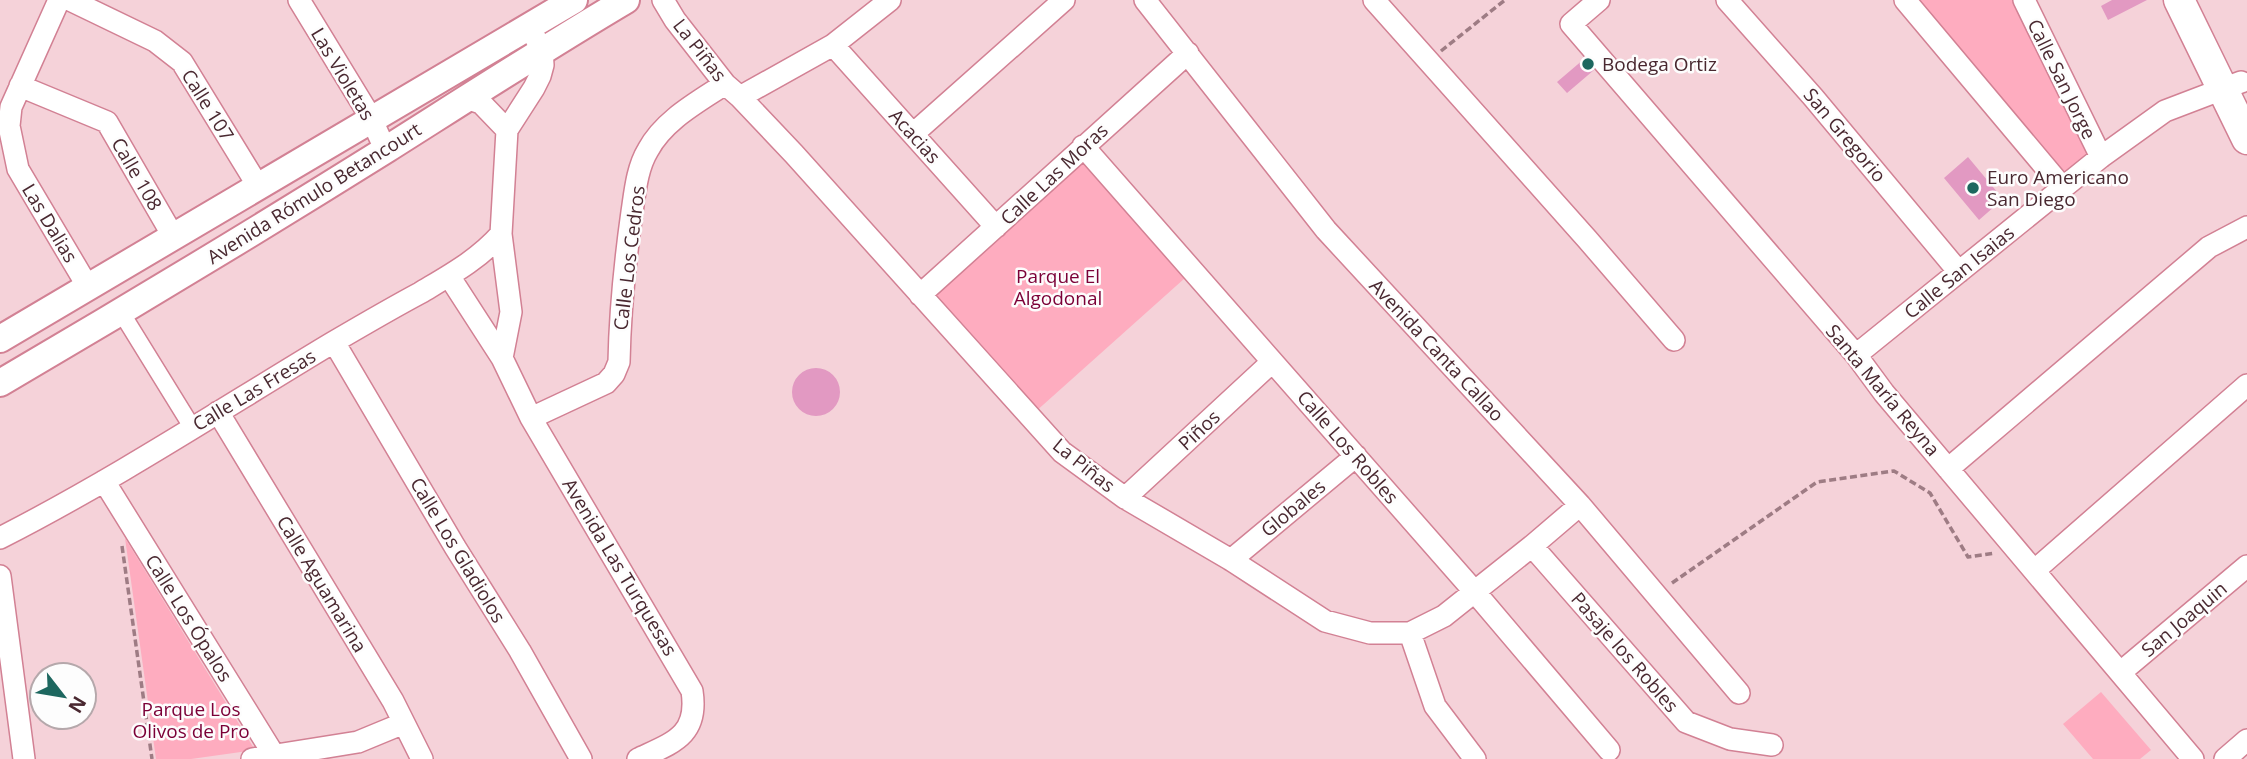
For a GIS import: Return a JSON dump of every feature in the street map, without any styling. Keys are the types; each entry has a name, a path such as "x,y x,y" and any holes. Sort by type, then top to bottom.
{"main road":[{"path":"2179,0 2237,88"},
{"path":"2200,0 2237,88 2247,139"}],"street":[{"name":"Las Dalias","path":"59,0 5,123 9,174 88,287"},
{"name":"Calle 107","path":"70,0 155,41 182,62 258,186"},
{"name":"Las Violetas","path":"300,0 371,118 386,149"},
{"name":"Avenida Rómulo Betancourt","path":"0,383 121,312 466,98 574,0"},
{"name":"Avenida Rómulo Betancourt","path":"0,339 371,118 535,38 626,0"},
{"name":"La Piñas","path":"663,0 675,20 732,90 803,163 1062,452 1125,498 1231,560 1325,621 1370,633 1410,633 1444,616 1532,547 1580,505"},
{"name":"Calle Los Cedros","path":"531,418 606,383 614,374 619,362 625,258 638,177 647,150 660,134 680,114 833,44 890,0"},
{"path":"913,134 1064,0"},
{"name":"Avenida Canta Callao","path":"1144,0 1325,230 1580,505 1739,693"},
{"path":"1374,0 1674,340"},
{"name":"Santa María Reyna","path":"1599,0 1571,24 1856,355 1884,393 2193,759"},
{"name":"San Gregorio","path":"1727,0 1814,97 1959,272"},
{"path":"1905,0 2063,188"},
{"name":"Calle San Jorge","path":"2024,0 2101,157"},
{"path":"502,358 511,312 501,234 506,131 540,76 543,65 535,38"},
{"name":"Acacias","path":"833,44 996,227"},
{"name":"Calle Las Moras","path":"920,295 1188,54"},
{"name":"Calle 108","path":"20,86 107,122 173,236"},
{"name":"Calle San Isaias","path":"1856,355 2101,157 2165,111 2237,88"},
{"path":"466,98 481,103 506,131"},
{"name":"Calle Los Robles","path":"1083,146 1474,591 1609,750"},
{"path":"1948,468 2208,247 2247,227"},
{"name":"Calle Las Fresas","path":"0,538 104,481 449,276 486,251 501,234"},
{"name":"Avenida Las Turquesas","path":"449,276 502,358 531,418 692,691 694,706 685,732 676,741 639,759"},
{"path":"121,312 192,427"},
{"name":"Calle Los Gladiolos","path":"334,342 581,759"},
{"name":"Piños","path":"1125,498 1272,362"},
{"path":"2035,570 2247,385"},
{"name":"Calle Aguamarina","path":"218,412 393,701 422,759"},
{"name":"Globales","path":"1231,560 1356,456"},
{"name":"Calle Los Ópalos","path":"104,481 274,755"},
{"name":"Pasaje los Robles","path":"1532,547 1686,722 1730,739 1772,745"},
{"name":"San Joaquin","path":"2120,672 2247,566"},
{"path":"0,576 24,759"},
{"path":"1410,633 1435,706 1475,759"},
{"path":"252,759 358,742 404,723"},
{"path":"2225,759 2247,740"}],"path":[{"path":"1428,62 1505,0"},
{"path":"1656,594 1816,482 1894,471 1930,493 1968,557 2018,550"},
{"path":"121,541 152,759"}],"green space":[{"path":"1912,0 2017,0 2094,155 2063,180"},
{"name":"Parque El Algodonal","path":"1081,161 1185,278 1034,413 931,296"},
{"name":"Parque Los Olivos de Pro","path":"125,538 255,750 191,759 156,759"},
{"path":"2101,692 2151,750 2140,759 2093,759 2063,724"}],"building":[{"path":"2112,0 2147,0 2108,20 2101,6"},
{"path":"1584,59 1594,70 1567,93 1557,82"},
{"name":"Euro Americano San Diego","path":"1968,157 2003,199 1979,220 1944,178"},
{"path":"816,368 833,375 840,392 833,409 816,416 799,409 792,392 799,375"}],"place":[{"name":"Bodega Ortiz","path":"1588,64"},
{"name":"Euro Americano San Diego","path":"1973,188"}]}
